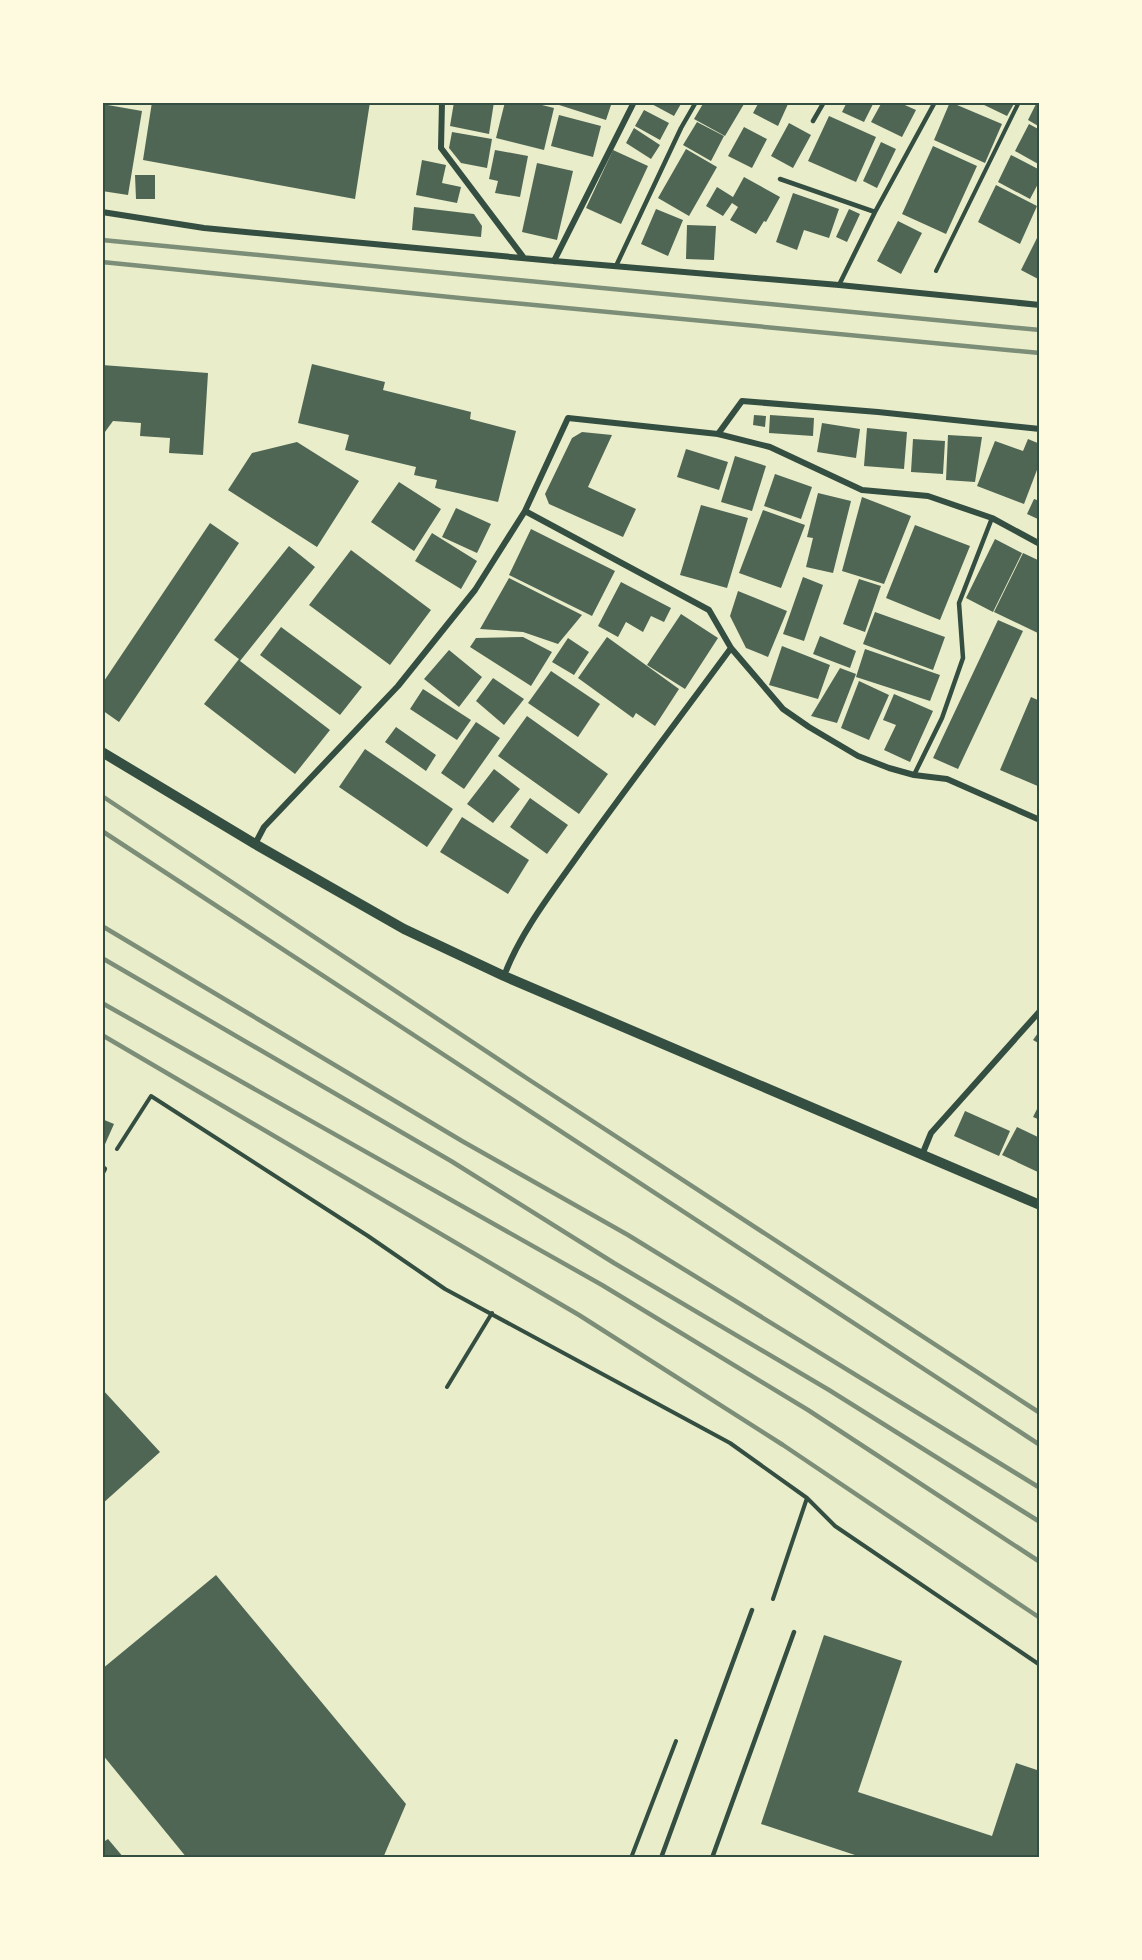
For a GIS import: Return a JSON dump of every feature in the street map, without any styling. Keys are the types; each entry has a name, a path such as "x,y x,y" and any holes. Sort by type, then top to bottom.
{"street":[{"path":"442,102 441,148 524,258"},
{"path":"554,261 634,102"},
{"path":"102,212 204,228 1040,304"},
{"path":"718,434 742,400 1040,429"},
{"path":"255,844 264,827 398,686 475,590 525,511 568,418 718,434 770,447 862,490 928,496 992,518 1040,544"},
{"path":"525,511 709,610 731,648 783,709 858,756 914,775 947,779 1040,820"},
{"path":"504,976 510,959 546,901 615,803 731,648"},
{"path":"102,752 255,844 404,929 504,976 1040,1205"},
{"path":"922,1155 931,1133 1040,1011"}],"lane":[{"path":"616,267 681,128 696,102"},
{"path":"813,121 824,102"},
{"path":"839,285 875,212 935,102"},
{"path":"780,179 875,212"},
{"path":"914,775 942,717 963,658 959,603 992,518"},
{"path":"661,1858 752,1610"},
{"path":"712,1858 794,1632"}],"path":[{"path":"924,293 1019,102"},
{"path":"123,1139 151,1096 368,1236 445,1289 730,1443 807,1498 835,1526 1040,1665"},
{"path":"447,1387 492,1313"},
{"path":"752,1610 768,1614 807,1498"},
{"path":"631,1858 650,1809"}],"building":[{"path":"152,102 370,102 355,199 143,160"},
{"path":"454,102 494,102 489,134 450,126"},
{"path":"505,102 530,102 554,108 544,150 496,138"},
{"path":"556,102 612,102 606,120 556,104"},
{"path":"648,102 682,102 674,116"},
{"path":"704,102 744,104 725,136 694,119"},
{"path":"759,102 788,104 778,126 753,113"},
{"path":"847,102 874,102 864,122 842,112"},
{"path":"882,102 898,102 916,110 902,137 871,122"},
{"path":"950,102 1002,124 985,163 934,140"},
{"path":"978,102 1015,102 1007,116"},
{"path":"1037,102 1040,102 1040,127 1028,120"},
{"path":"102,104 142,111 128,195 102,191"},
{"path":"644,110 669,123 660,140 635,126"},
{"path":"559,115 601,126 593,157 551,146"},
{"path":"829,116 876,137 856,182 808,161"},
{"path":"697,122 724,136 711,161 683,145"},
{"path":"789,123 811,135 793,168 771,156"},
{"path":"1029,124 1040,130 1040,165 1015,151"},
{"path":"744,127 767,139 752,168 728,156"},
{"path":"634,128 660,145 651,159 626,143"},
{"path":"452,132 492,139 487,168 461,163 449,148"},
{"path":"881,142 896,149 877,188 863,181"},
{"path":"933,146 977,166 946,234 902,214"},
{"path":"686,149 717,167 689,216 658,198"},
{"path":"495,150 528,156 520,197 495,193 498,181 489,179"},
{"path":"613,150 648,166 621,224 586,208"},
{"path":"1011,155 1040,170 1040,180 1030,199 998,182"},
{"path":"422,160 446,165 442,183 461,187 457,203 416,195"},
{"path":"537,163 573,171 557,240 522,232"},
{"path":"135,175 155,175 155,199 136,199"},
{"path":"744,177 780,197 766,222 764,221 756,234 730,220 738,207 732,203 723,216 706,206 717,187 733,197"},
{"path":"996,185 1037,206 1020,244 978,222"},
{"path":"793,193 839,209 829,238 804,230 797,250 776,242"},
{"path":"414,207 474,214 482,226 481,237 412,230"},
{"path":"656,209 683,220 668,256 641,244"},
{"path":"849,209 860,214 847,242 836,237"},
{"path":"898,221 922,233 901,274 877,261"},
{"path":"687,225 716,226 714,260 686,259"},
{"path":"1040,232 1040,280 1021,270"},
{"path":"312,364 385,382 383,390 471,412 470,419 516,431 498,502 435,488 437,480 414,475 416,467 345,450 349,435 298,423"},
{"path":"102,365 208,373 203,455 169,453 170,438 140,436 141,423 113,421 102,436"},
{"path":"754,415 766,416 765,427 753,425"},
{"path":"770,415 814,418 813,436 769,433"},
{"path":"822,423 860,429 856,458 817,452"},
{"path":"867,428 907,432 904,469 864,466"},
{"path":"582,432 612,435 588,487 636,509 623,537 549,504 545,494 572,438"},
{"path":"948,435 982,437 975,482 946,480"},
{"path":"913,439 945,441 943,474 911,472"},
{"path":"1028,439 1040,444 1040,462 1024,504 977,486 995,441 1023,451"},
{"path":"297,442 359,481 317,547 228,490 252,453"},
{"path":"686,449 728,462 719,490 677,477"},
{"path":"735,456 766,466 752,511 721,502"},
{"path":"775,474 812,487 801,519 764,506"},
{"path":"399,482 441,509 414,551 371,522"},
{"path":"818,493 851,501 833,573 806,567 813,538 807,537"},
{"path":"862,497 911,516 884,584 842,571"},
{"path":"1034,499 1040,501 1040,520 1027,514"},
{"path":"701,505 748,518 727,588 680,575"},
{"path":"456,508 491,524 477,553 442,537"},
{"path":"763,510 805,525 781,588 739,573"},
{"path":"210,523 239,543 119,722 102,710 102,684"},
{"path":"915,525 970,546 940,620 886,598"},
{"path":"531,529 615,571 592,616 509,575"},
{"path":"432,533 477,561 461,589 415,561"},
{"path":"995,539 1022,553 993,612 966,598"},
{"path":"289,546 315,567 240,661 330,730 295,774 204,704 239,659 214,640"},
{"path":"351,550 431,610 390,665 309,605"},
{"path":"1023,553 1040,561 1040,634 994,612"},
{"path":"803,577 823,585 804,641 783,634"},
{"path":"509,578 582,615 558,644 523,632 480,629"},
{"path":"859,579 881,586 865,632 843,624"},
{"path":"621,582 671,608 664,622 651,616 643,632 626,622 618,637 598,626"},
{"path":"738,591 787,611 768,657 746,648 730,616"},
{"path":"875,612 945,637 933,670 863,644"},
{"path":"681,614 718,638 685,689 647,665"},
{"path":"998,620 1023,631 958,769 933,758"},
{"path":"281,627 362,687 340,715 260,655"},
{"path":"820,636 856,651 850,668 813,654"},
{"path":"523,637 552,652 531,686 470,647 476,638"},
{"path":"607,637 679,689 655,726 636,713 633,718 578,678"},
{"path":"568,638 589,652 574,675 552,662"},
{"path":"782,646 830,665 818,699 769,685"},
{"path":"865,649 940,675 930,701 856,677"},
{"path":"449,650 482,677 459,707 424,679"},
{"path":"840,668 856,674 837,723 811,716"},
{"path":"551,671 600,704 578,737 528,703"},
{"path":"493,678 524,699 504,725 476,701"},
{"path":"859,681 889,695 869,740 841,728"},
{"path":"423,689 471,720 457,740 410,709"},
{"path":"894,694 933,711 910,762 884,750 896,725 883,720"},
{"path":"1031,697 1040,701 1040,787 1000,770"},
{"path":"527,716 608,774 579,814 498,756"},
{"path":"476,722 500,738 464,789 441,773"},
{"path":"396,727 436,755 426,771 385,742"},
{"path":"365,749 453,809 427,847 339,787"},
{"path":"494,769 520,789 493,823 467,804"},
{"path":"530,798 568,825 547,854 510,827"},
{"path":"462,817 529,860 508,894 440,852"},
{"path":"1040,1030 1040,1044 1033,1040"},
{"path":"1040,1103 1040,1120 1033,1117"},
{"path":"965,1111 1010,1131 999,1156 954,1136"},
{"path":"102,1119 114,1124 102,1151"},
{"path":"1017,1127 1040,1138 1040,1173 1002,1155"},
{"path":"102,1389 160,1452 102,1504"},
{"path":"216,1575 406,1804 383,1858 187,1858 102,1754 102,1669"},
{"path":"824,1635 902,1661 858,1792 992,1836 1016,1763 1040,1771 1040,1858 864,1858 761,1824"},
{"path":"108,1839 124,1858 102,1858 102,1843"}],"railway":[{"path":"102,240 1040,330"},
{"path":"102,262 1040,353"},
{"path":"102,796 528,1079 1040,1413"},
{"path":"102,831 1040,1445"},
{"path":"102,926 462,1141 628,1235 1040,1488"},
{"path":"102,958 451,1161 614,1263 829,1390 1040,1522"},
{"path":"102,1003 602,1285 808,1410 1040,1562"},
{"path":"102,1035 579,1315 783,1445 1040,1618"}]}
